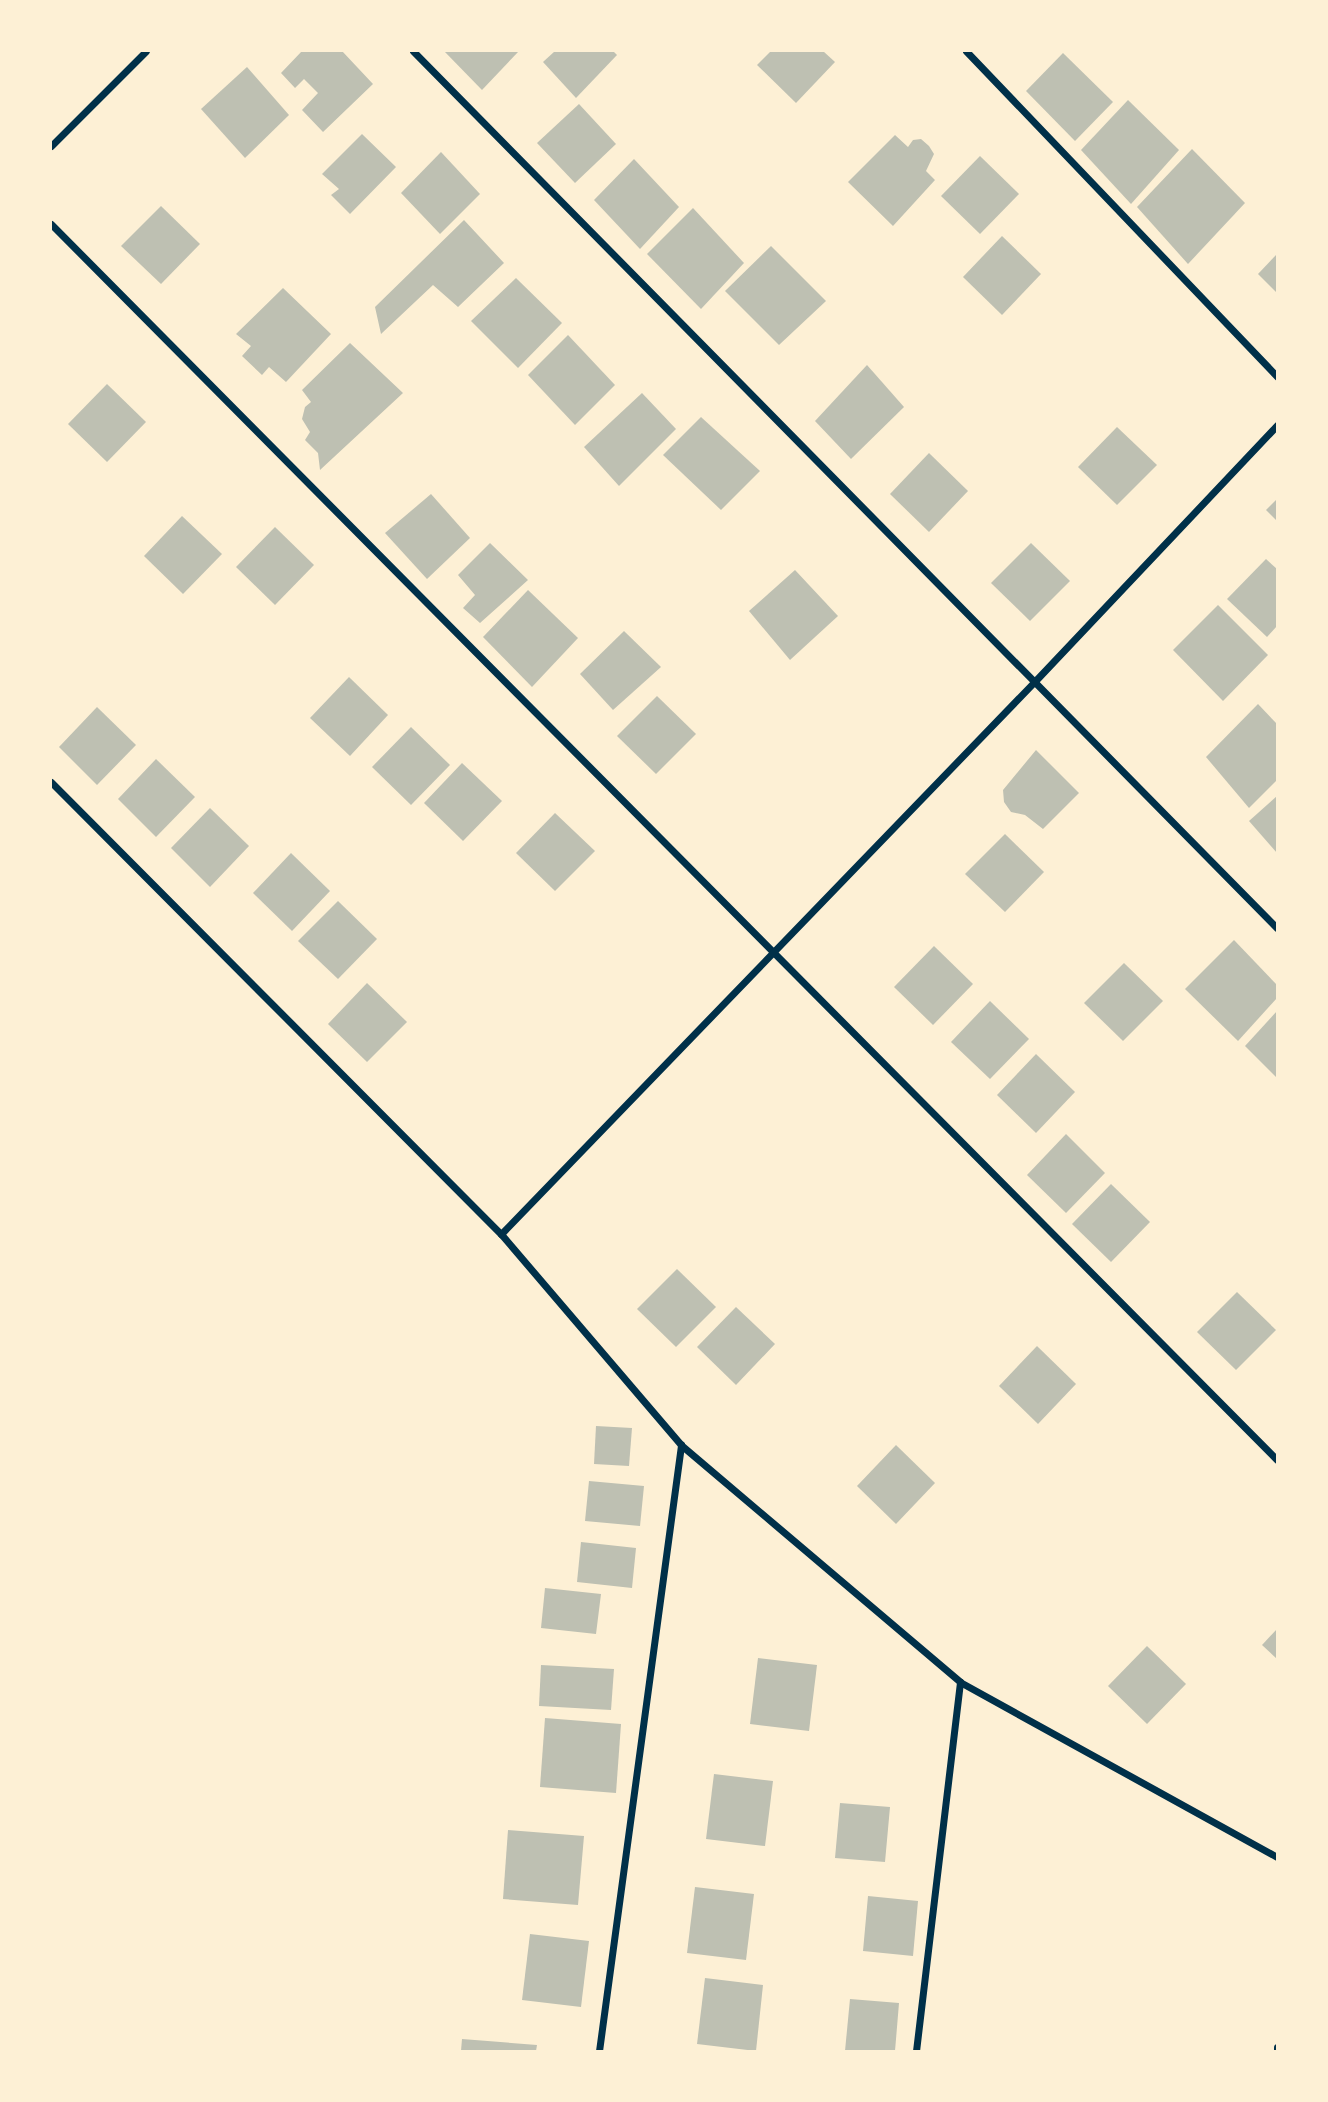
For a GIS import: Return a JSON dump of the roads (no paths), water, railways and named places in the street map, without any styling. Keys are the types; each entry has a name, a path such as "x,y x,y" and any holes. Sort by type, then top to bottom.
{"street":[{"path":"51,146 146,51"},
{"path":"413,51 1036,680 1277,928"},
{"path":"966,51 1277,377"},
{"path":"51,224 1277,1460"},
{"path":"501,1234 1036,680 1277,425"},
{"path":"51,782 501,1234 681,1445 960,1682 1277,1857"},
{"path":"599,2051 681,1445"},
{"path":"916,2051 960,1682"}]}
